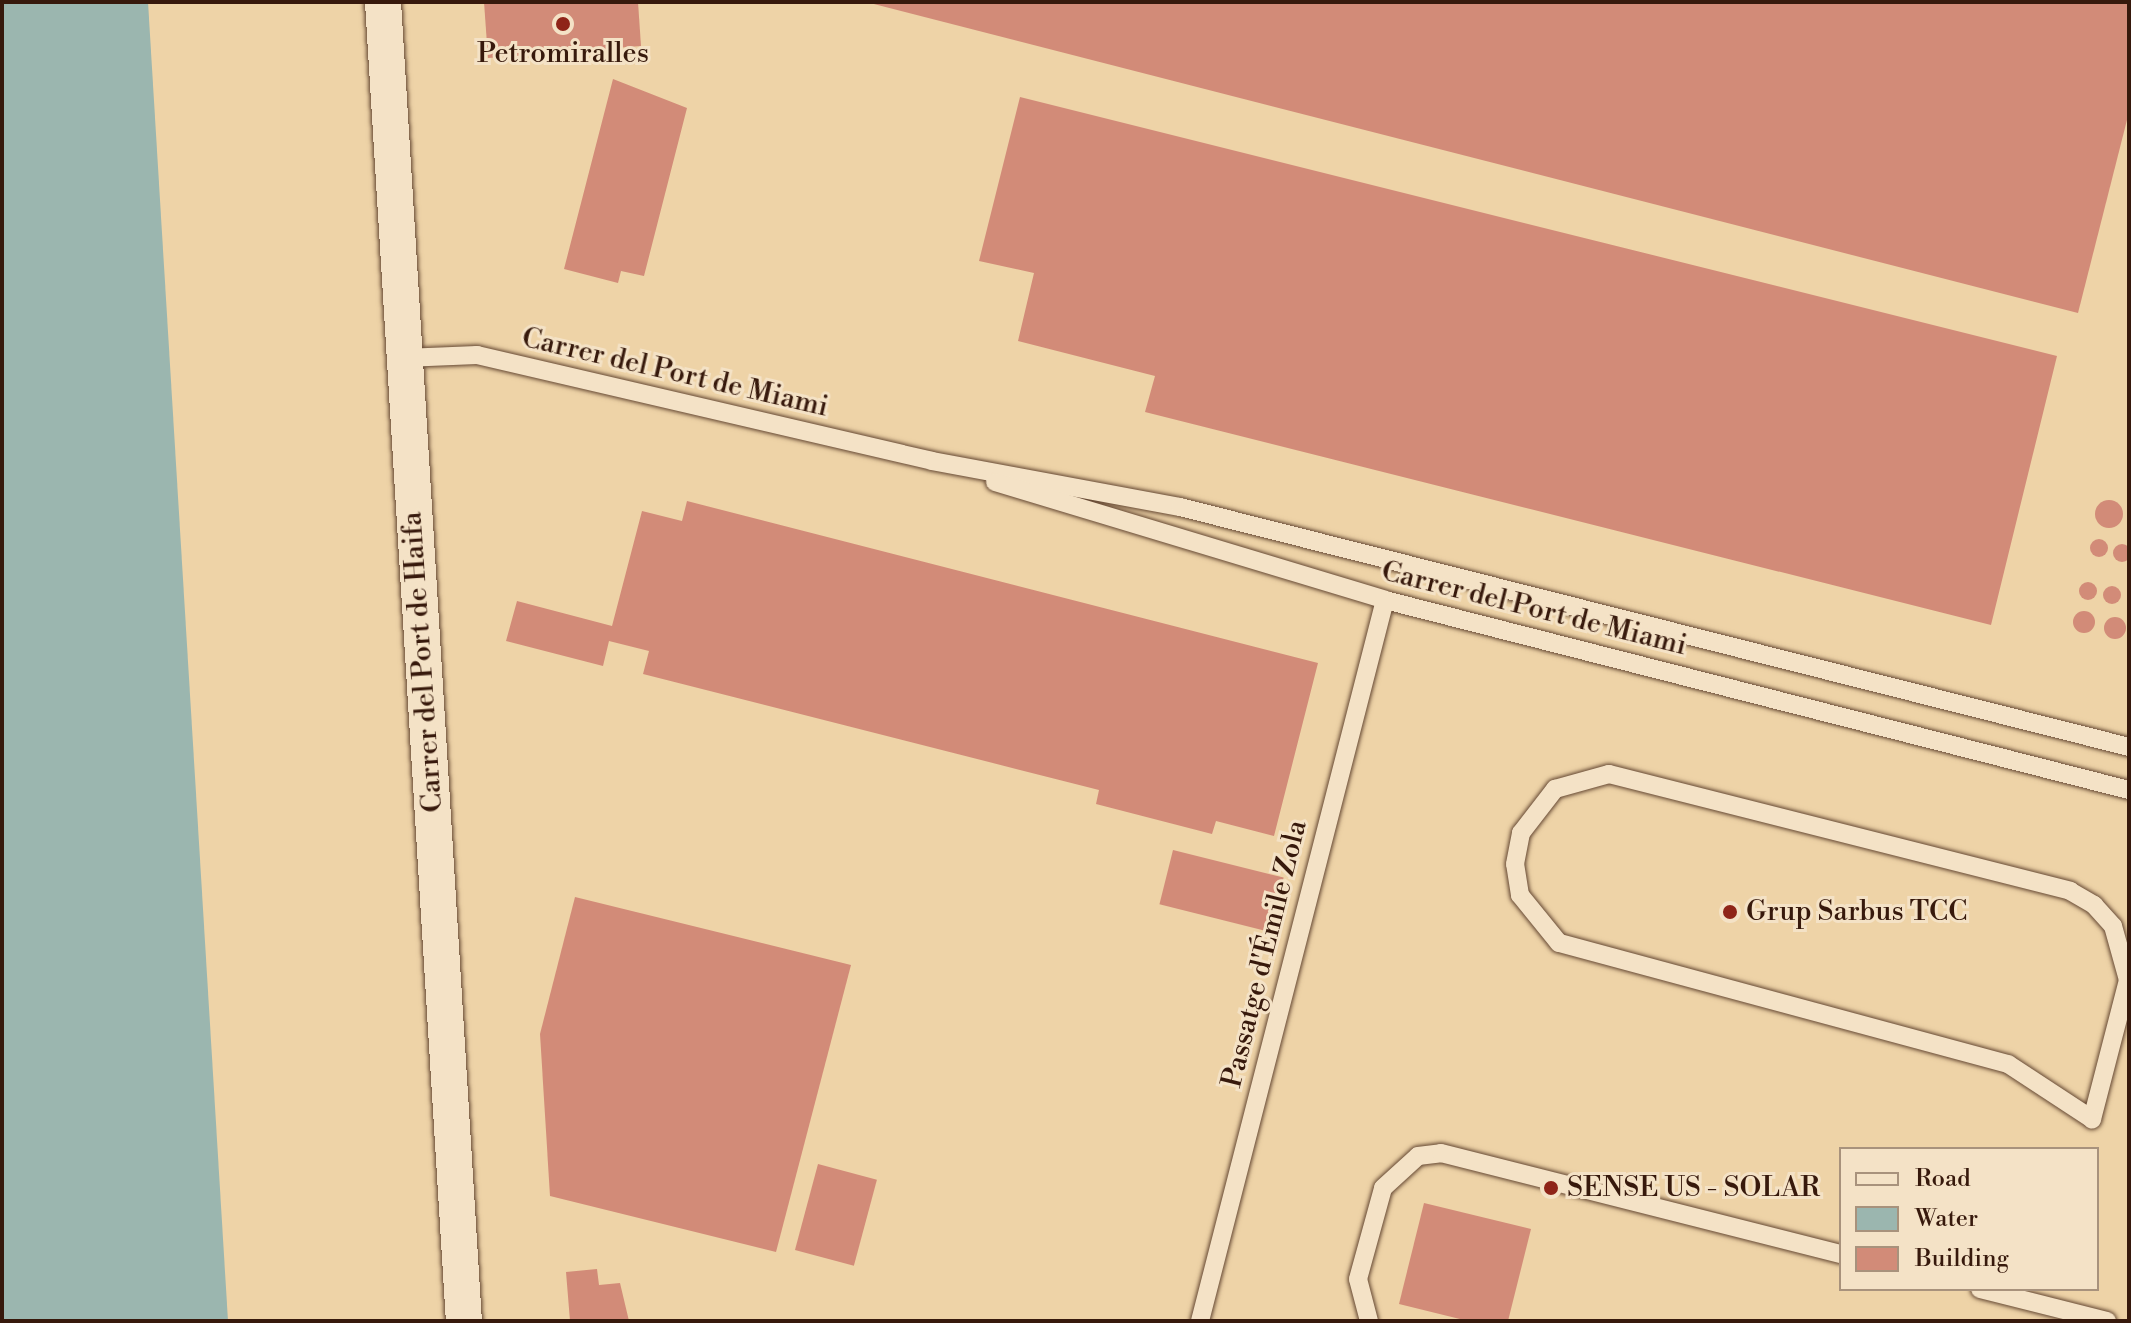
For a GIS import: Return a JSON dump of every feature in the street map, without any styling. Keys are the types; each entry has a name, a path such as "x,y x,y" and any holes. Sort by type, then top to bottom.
{"street":[{"name":"Carrer del Port de Haifa","path":"383,2 464,1321"}],"lane":[{"name":"Carrer del Port de Miami","path":"404,358 477,355 932,461 1180,507 2129,747"},
{"name":"Carrer del Port de Miami","path":"932,461 1175,542 1385,600 2129,790"},
{"name":"Passatge d'Émile Zola","path":"1200,1321 1385,600"},
{"path":"1609,774 2070,891 2113,926 2128,980 2092,1119 2008,1064 1559,943 1520,895 1515,864 1521,833 1555,789 1609,774"},
{"path":"1369,1321 1358,1279 1383,1188 1418,1156 1441,1153 1839,1253"},
{"path":"1988,1291 2107,1321"}],"water":[{"path":"2,2 148,2 228,1321 2,1321"}],"building":[{"name":"Petromiralles","path":"484,2 638,2 641,46 488,58"},
{"path":"866,2 2129,2 2129,112 2078,313"},
{"path":"613,79 687,108 644,276 621,271 618,283 564,269"},
{"path":"1020,97 2057,356 1991,625 1145,412 1155,376 1018,341 1034,273 979,261"},
{"path":"2109,500 2119,504 2123,514 2119,524 2109,528 2099,524 2095,514 2099,504"},
{"path":"687,501 1318,663 1274,836 1216,821 1212,834 1096,804 1099,790 643,674 649,651 609,641 603,666 506,641 517,601 612,626 642,511 682,521"},
{"path":"2099,539 2108,548 2099,557 2090,548"},
{"path":"2122,544 2131,553 2122,562 2113,553"},
{"path":"2088,582 2097,591 2088,600 2079,591"},
{"path":"2112,586 2121,595 2112,604 2103,595"},
{"path":"2080,611 2088,611 2095,622 2088,633 2080,633 2073,626 2073,618"},
{"path":"2111,617 2119,617 2126,628 2119,639 2111,639 2104,632 2104,624"},
{"path":"1173,850 1284,878 1270,932 1159,904"},
{"path":"575,897 851,965 776,1252 550,1196 540,1034"},
{"path":"818,1164 877,1180 854,1266 795,1250"},
{"path":"1424,1203 1531,1229 1508,1321 1468,1321 1399,1304"},
{"path":"597,1269 599,1285 620,1283 629,1321 570,1321 566,1272"}],"place":[{"name":"Petromiralles","path":"563,24"},
{"name":"Grup Sarbus TCC","path":"1730,912"},
{"name":"SENSE US - SOLAR","path":"1551,1188"}]}
